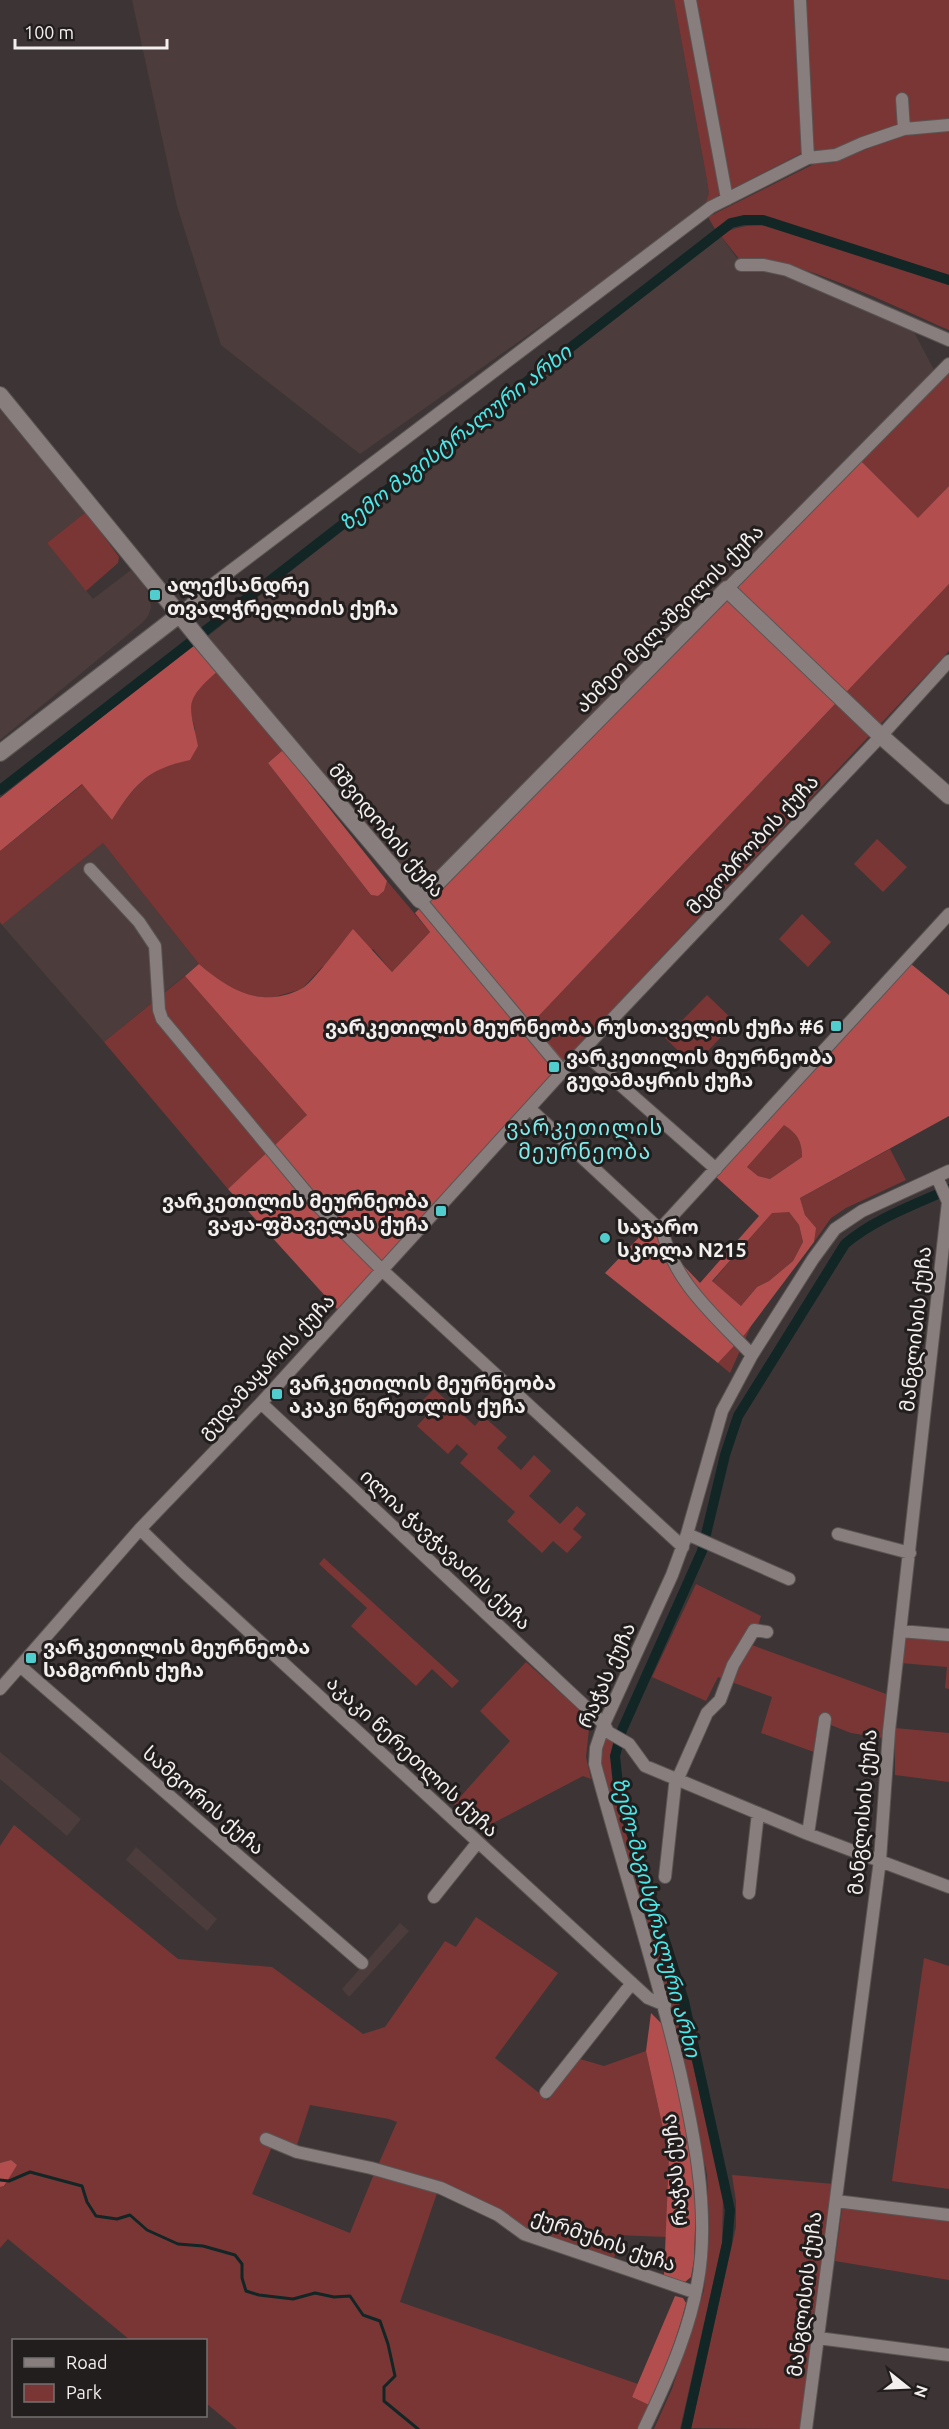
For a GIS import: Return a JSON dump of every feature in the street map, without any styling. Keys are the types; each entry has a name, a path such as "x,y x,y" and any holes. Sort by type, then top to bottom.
{"street":[{"path":"690,0 727,199"},
{"path":"800,0 808,158"},
{"path":"902,99 904,129"},
{"path":"0,753 184,620 235,567 711,207 808,158 836,155 904,129 949,124"},
{"path":"741,265 764,265 787,270 949,340"},
{"name":"ახმეთ მელაშვილის ქუჩა","path":"420,900 949,364"},
{"name":"მშვიდობის ქუჩა","path":"0,395 204,645 563,1071"},
{"path":"727,589 881,736 949,796"},
{"name":"მეგობრობის ქუჩა","path":"563,1071 881,736 949,661"},
{"path":"90,869 138,922 155,945 159,1011 162,1019 316,1204 381,1269 685,1540 699,1540 789,1579"},
{"path":"662,1227 949,914"},
{"path":"583,1052 716,1169"},
{"name":"გუდამაყარის ქუჩა","path":"0,1689 140,1528 261,1403 563,1071"},
{"path":"530,1109 657,1227 662,1227"},
{"name":"რაჭას ქუჩა","path":"644,2429 667,2381 682,2339 694,2292 701,2257 700,2191 693,2132 665,2006 595,1764 596,1748 685,1540 722,1411 752,1355 813,1259 835,1229 862,1211 938,1180 949,1171"},
{"path":"938,1180 948,1200"},
{"name":"მანგლისის ქუჩა","path":"806,2429 880,1860 889,1731 948,1200"},
{"path":"662,1227 667,1252 706,1308 752,1355"},
{"name":"ილია ჭავჭავაძის ქუჩა","path":"261,1403 606,1728 629,1744 645,1766 677,1779"},
{"name":"აკაკი წერეთლის ქუჩა","path":"140,1528 184,1572 648,1998 665,2006"},
{"path":"838,1534 910,1553"},
{"path":"665,1877 677,1779 707,1713 720,1700 733,1665 753,1630 767,1632"},
{"path":"900,1631 949,1635"},
{"name":"სამგორის ქუჩა","path":"20,1666 362,1963"},
{"path":"808,1834 825,1719"},
{"path":"677,1779 808,1834 949,1887"},
{"path":"749,1893 758,1813"},
{"path":"434,1897 478,1842"},
{"path":"546,2092 632,1983"},
{"name":"ქურმუხის ქუჩა","path":"266,2139 297,2152 370,2168 441,2188 498,2215 524,2234 694,2292"},
{"path":"836,2201 949,2215"},
{"path":"818,2338 949,2355"}],"shaded area":[{"path":"132,0 674,0 709,193 706,202 627,265 360,454 221,345 177,206"},
{"path":"720,235 736,257 756,269 793,279 914,332 934,370 867,441 423,887 415,883 207,637"},
{"path":"0,406 86,512 47,543 93,599 131,570 150,596 151,608 142,623 0,740"},
{"path":"861,461 918,518 949,486 949,584 532,1023 564,1061 338,1310 228,1189 307,1115 185,976 199,964 222,982 246,994 259,997 286,995 306,985 353,929 392,972 430,932 415,913"},
{"path":"194,644 217,672 193,698 191,712 198,746 190,760 152,773 135,788 112,820 82,784 0,851 0,798"},
{"path":"283,750 387,881 384,891 378,896 371,895 268,763"},
{"path":"103,843 199,964 104,1042 2,925"},
{"path":"911,964 949,995 949,1116 800,1198 805,1215 816,1228 814,1242 745,1334 718,1363 605,1273 648,1228 700,1283 759,1216 715,1176","holes":["784,1125 798,1138 802,1157 770,1179 758,1176 747,1167","789,1212 799,1225 803,1242 793,1261 769,1281 757,1287 741,1306 712,1281 772,1213"]},
{"path":"0,1752 81,1819 67,1836 0,1779"},
{"path":"136,1847 217,1919 207,1931 126,1860"},
{"path":"400,1923 409,1931 349,1997 342,1989"},
{"path":"651,2013 663,2025 688,2128 696,2197 694,2260 691,2277 685,2282 664,2276 669,2156 646,2051"},
{"path":"11,2160 17,2165 4,2186 0,2187 0,2163"},
{"path":"675,2296 683,2298 686,2303 670,2355 649,2405 632,2397"}],"green space":[{"path":"674,0 796,0 804,148 800,154 706,202 709,193"},
{"path":"806,0 949,0 949,119 913,122 834,152 814,152"},
{"path":"949,128 949,330 844,284 813,273 759,259 740,260 720,235 746,226 774,227 776,219 759,216 744,217 715,229 708,217 814,164 836,162 907,132"},
{"path":"949,372 949,486 918,519 861,461"},
{"path":"86,512 119,557 118,563 86,591 47,543"},
{"path":"949,584 949,651 564,1061 531,1024"},
{"path":"217,672 283,750 268,763 371,895 378,896 384,891 387,881 430,932 392,972 373,949 322,967 302,989 271,998 246,995 222,984 199,964 103,843 2,925 0,922 0,851 83,784 112,820 135,788 152,773 190,759 195,729 190,711 192,698 199,688"},
{"path":"877,839 907,867 883,892 854,864"},
{"path":"802,914 831,942 808,967 779,939"},
{"path":"185,976 308,1116 228,1189 104,1042"},
{"path":"707,995 735,1022 694,1066 665,1038"},
{"path":"784,1124 798,1138 802,1157 770,1179 758,1176 747,1167"},
{"path":"890,1149 906,1180 846,1208 831,1218 814,1242 815,1228 805,1215 800,1198"},
{"path":"772,1212 789,1212 799,1225 803,1242 793,1261 769,1281 757,1287 741,1306 712,1282"},
{"path":"751,1326 730,1373 718,1363"},
{"path":"434,1389 475,1426 483,1416 507,1437 497,1448 521,1470 534,1455 551,1471 529,1496 560,1524 577,1506 586,1514 573,1529 582,1537 567,1553 553,1541 542,1553 507,1521 515,1512 460,1463 468,1454 457,1444 448,1454 417,1426 432,1410 422,1401"},
{"path":"324,1558 459,1681 452,1688 432,1669 416,1686 351,1626 367,1608 319,1564"},
{"path":"696,1584 761,1616 752,1645 889,1695 883,1738 851,1733 818,1720 814,1752 761,1733 772,1697 718,1677 706,1701 652,1677"},
{"path":"906,1626 949,1630 949,1689 945,1688 947,1667 901,1663"},
{"path":"526,1662 590,1719 586,1757 591,1779 583,1776 482,1829 454,1804 510,1741 480,1711"},
{"path":"895,1728 949,1733 949,1782 895,1775"},
{"path":"606,1737 613,1742 611,1761 618,1802 663,1945 723,2195 722,2244 680,2429 654,2429 672,2389 704,2290 709,2225 707,2174 669,2001 600,1758"},
{"path":"14,1825 178,1959 272,1967 363,2034 385,2027 445,1941 456,1947 476,1917 558,1973 495,2058 548,2100 580,2059 604,2066 646,2051 669,2156 667,2237 618,2235 614,2260 521,2228 499,2210 450,2186 378,2165 397,2122 389,2119 310,2105 297,2145 276,2137 252,2194 350,2233 374,2174 437,2193 400,2302 638,2384 632,2397 649,2405 638,2429 237,2429 207,2404 207,2339 129,2339 8,2239 0,2248 0,2187 5,2186 11,2160 0,2163 0,1846"},
{"path":"924,1958 949,1966 949,2189 892,2181"},
{"path":"732,2175 834,2184 802,2429 691,2428 736,2227 736,2201"},
{"path":"843,2201 949,2217 949,2280 835,2261"}],"waterway":[{"name":"ზემო მაგისტრალური არხი","path":"0,790 731,223 763,220 949,280"},
{"name":"ზემო-მაგისტრალური არხი","path":"686,2429 727,2243 730,2210 684,2001 619,1794 615,1756 622,1730 702,1551 725,1455 738,1416 845,1244 881,1220 949,1189"},
{"path":"0,2180 9,2181 30,2172 82,2186 87,2202 96,2216 117,2219 130,2215 147,2230 178,2244 203,2246 235,2255 242,2264 242,2278 246,2291 293,2299 315,2293 334,2297 350,2296 363,2315 380,2321 388,2344 395,2376 384,2387 384,2401 418,2429"}],"place":[{"name":"ალექსანდრე თვალჭრელიძის ქუჩა","path":"155,595"},
{"name":"ვარკეთილის მეურნეობა რუსთაველის ქუჩა #6","path":"836,1026"},
{"name":"ვარკეთილის მეურნეობა გუდამაყრის ქუჩა","path":"554,1067"},
{"name":"ვარკეთილის მეურნეობა ვაჟა-ფშაველას ქუჩა","path":"441,1211"},
{"name":"საჯარო სკოლა N215","path":"605,1238"},
{"name":"ვარკეთილის მეურნეობა აკაკი წერეთლის ქუჩა","path":"277,1394"},
{"name":"ვარკეთილის მეურნეობა სამგორის ქუჩა","path":"31,1658"}],"district":[{"name":"ვარკეთილის მეურნეობა","path":"585,1139"}]}
